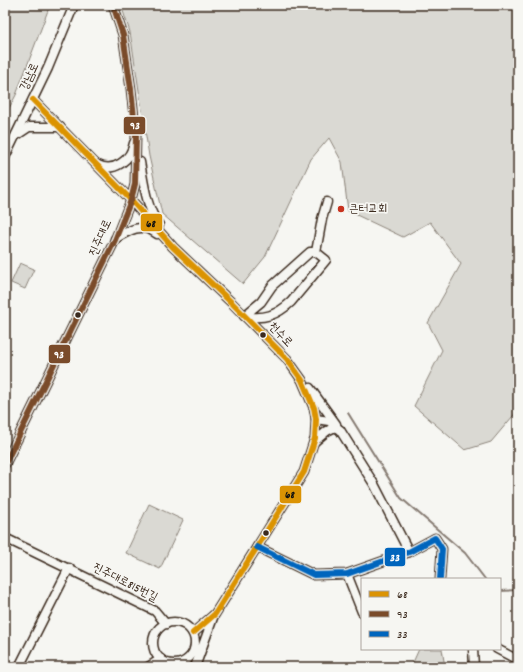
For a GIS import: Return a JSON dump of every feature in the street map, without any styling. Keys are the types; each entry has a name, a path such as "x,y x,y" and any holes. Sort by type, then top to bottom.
{"street":[{"name":"강남로","path":"5,157 33,100 74,5"},
{"name":"진주대로","path":"5,464 115,240 131,200 135,184 136,136 131,89 123,35 113,6"},
{"name":"천수로","path":"33,100 131,200 173,247 286,359 306,388 314,408 316,420 314,442 304,472 215,614 193,633"},
{"path":"16,136 29,127 60,128"},
{"path":"95,164 104,168 109,168 123,162 129,156 136,136"},
{"path":"136,136 150,210 154,219 173,247"},
{"path":"316,252 322,219 327,202"},
{"path":"115,240 134,228 143,228 152,230 173,247"},
{"path":"310,252 316,252 326,260 296,297 285,308 276,313 256,318 244,316 261,302 272,286 310,252"},
{"path":"286,359 298,372 340,430 374,484 410,552"},
{"path":"316,420 329,421 340,430"},
{"path":"314,442 326,431 335,428 340,430"},
{"name":"진주대로815번길","path":"5,538 155,611 166,624"},
{"path":"257,547 314,575 347,574 410,552 435,538 442,549 440,578"},
{"path":"19,667 69,568"},
{"path":"347,574 361,609"},
{"path":"195,667 215,614"},
{"path":"178,622 189,628 193,633 195,646 184,664 171,664 161,659 154,649 154,637 166,624 178,622"},
{"path":"473,650 474,667"},
{"path":"499,650 518,660"},
{"path":"148,667 161,659"}],"shaded area":[{"path":"5,5 50,5 16,95 5,116"},
{"path":"121,5 518,5 518,410 491,442 465,450 414,406 442,350 428,323 461,264 430,222 403,237 348,211 342,162 329,138 311,159 265,257 243,284 162,214 149,156 130,32"},
{"path":"20,263 34,269 25,289 11,283"},
{"path":"149,504 183,520 160,569 126,553"},
{"path":"419,650 442,650 445,667 411,667"}],"waterway":[{"path":"348,413 401,498 465,553 484,578"},
{"path":"501,591 518,590"}],"transit line":[{"name":"93","path":"5,464 115,240 131,200 135,184 136,136 131,89 123,35 113,5"},
{"name":"68","path":"33,100 131,200 173,247 232,303 287,359 302,380 314,408 316,419 315,438 304,472 215,614 193,633"},
{"name":"33","path":"257,547 314,575 347,574 409,552 435,538 442,549 440,578"}],"place":[{"name":"큰터교회","path":"341,209"}]}
